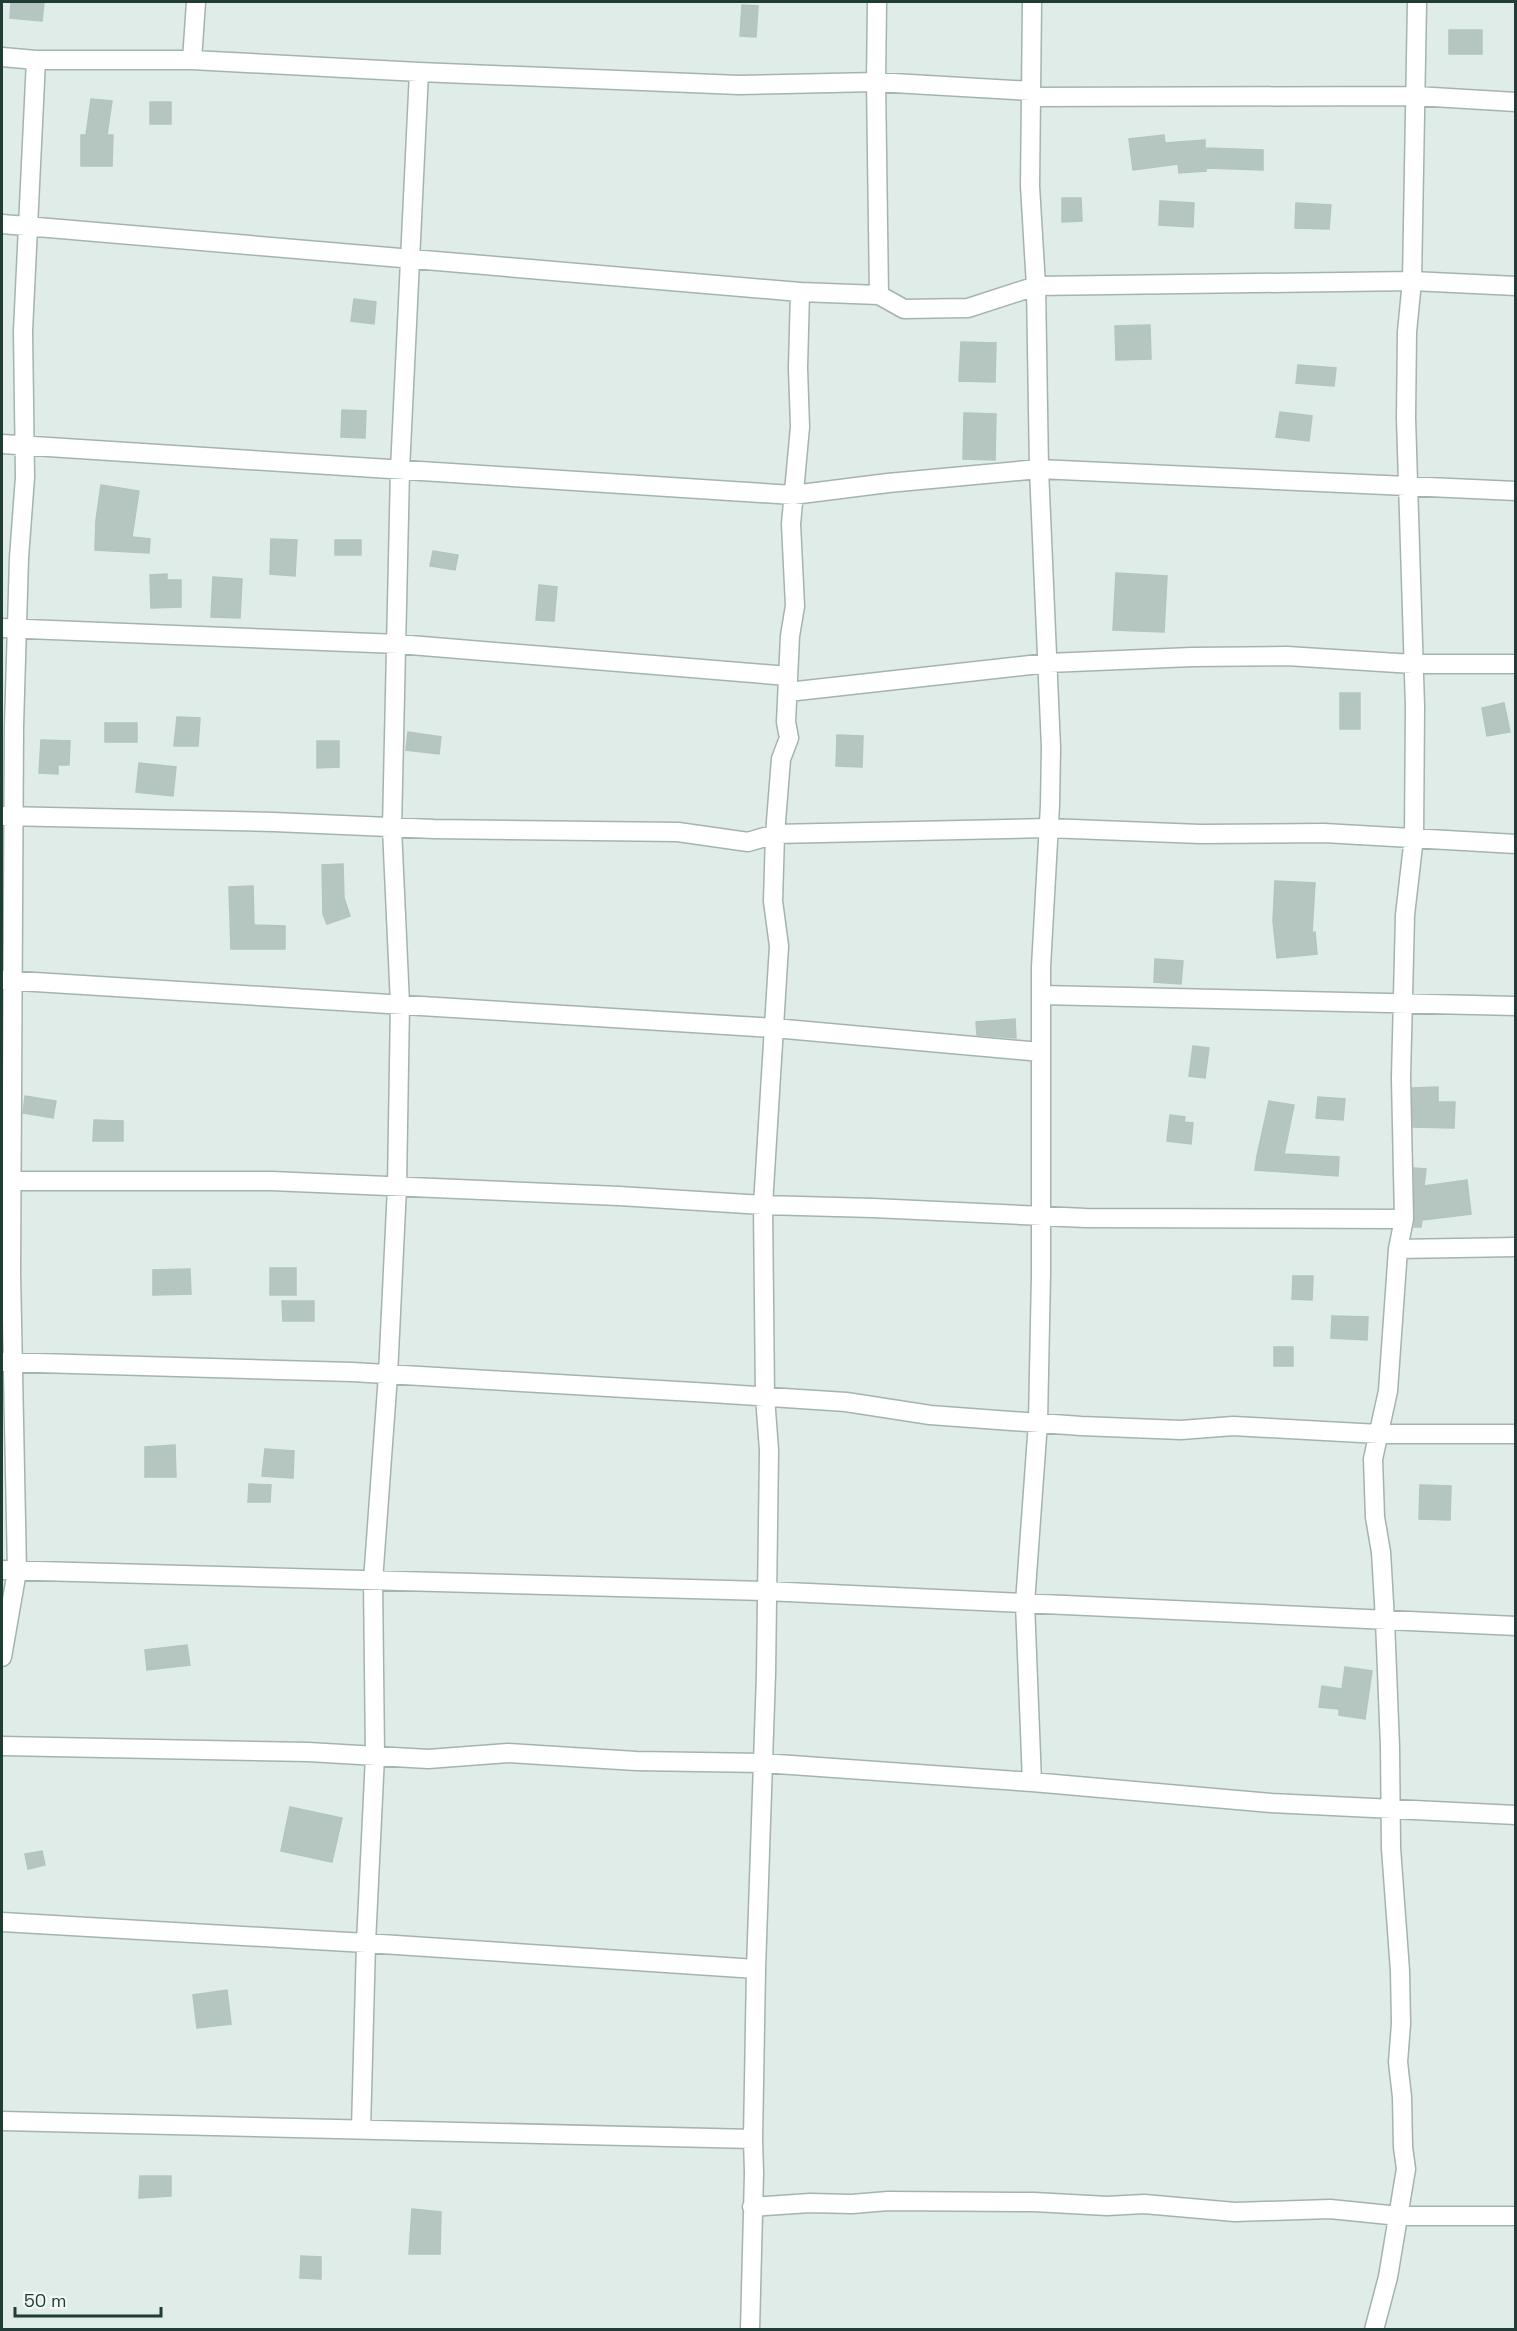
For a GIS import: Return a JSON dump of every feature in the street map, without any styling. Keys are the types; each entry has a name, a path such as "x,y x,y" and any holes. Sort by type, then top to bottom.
{"street":[{"path":"192,60 196,2"},
{"path":"877,2 879,295"},
{"path":"1032,2 1030,186 1036,286 1039,470 1051,748 1041,995 1041,1274 1038,1422 1025,1603 1032,1782"},
{"path":"1374,2330 1388,2277 1400,2216 1406,2169 1398,2062 1401,2024 1400,1982 1391,1848 1392,1809 1385,1620 1381,1551 1375,1517 1373,1459 1388,1391 1398,1249 1404,1219 1401,1078 1405,915 1414,837 1407,332 1412,281 1417,2"},
{"path":"2,57 36,60 192,60 739,85 876,82 1031,94 1416,96 1515,102"},
{"path":"2,1657 9,1570 6,1181 9,628 19,558 25,477 22,331 35,117 36,60"},
{"path":"360,2130 375,1755 374,1581 388,1374 397,1187 400,1004 392,828 398,645 400,470 419,72"},
{"path":"2,224 800,292 879,295 904,309 968,308 1036,286 1412,281 1515,286"},
{"path":"750,2330 769,1450 765,1397 763,1205 779,946 773,901 775,834 781,759 789,738 786,722 789,636 795,606 791,524 800,427 798,368 800,292"},
{"path":"2,444 793,495 888,483 1039,470 1515,490"},
{"path":"9,628 398,645 788,684 1048,663 1287,656 1413,664 1515,664"},
{"path":"7,816 274,822 545,832 678,832 747,842 775,834 1048,828 1200,834 1276,832 1414,837 1515,844"},
{"path":"7,980 774,1028 1041,1052"},
{"path":"1041,995 1515,1006"},
{"path":"6,1181 271,1181 1040,1216 1157,1219 1320,1217 1404,1219"},
{"path":"1398,1249 1515,1247"},
{"path":"7,1363 388,1374 846,1402 930,1415 1181,1430 1233,1426 1379,1434 1515,1434"},
{"path":"9,1570 766,1591 1515,1626"},
{"path":"2,1746 308,1752 428,1759 508,1753 636,1761 763,1763 1032,1782 1271,1803 1515,1815"},
{"path":"2,1922 756,1969"},
{"path":"2,2121 753,2139"},
{"path":"752,2207 888,2201 1034,2202 1107,2206 1144,2205 1235,2212 1330,2209 1400,2216 1515,2216"}],"building":[{"path":"11,2 44,2 42,21 10,18"},
{"path":"742,5 758,6 756,37 740,36"},
{"path":"1449,30 1482,30 1482,54 1449,54"},
{"path":"91,99 112,101 107,135 113,135 112,166 81,166 81,135 86,135"},
{"path":"150,102 171,102 171,124 150,124"},
{"path":"1164,135 1165,143 1205,140 1205,148 1263,150 1263,170 1206,168 1206,171 1179,173 1178,164 1133,170 1129,139"},
{"path":"1062,198 1081,198 1082,221 1062,222"},
{"path":"1160,201 1194,203 1193,227 1159,225"},
{"path":"1296,203 1331,205 1329,229 1295,228"},
{"path":"354,299 376,302 374,324 351,321"},
{"path":"1150,325 1151,359 1116,360 1115,326"},
{"path":"961,342 996,343 995,382 959,381"},
{"path":"1298,365 1336,368 1334,386 1296,383"},
{"path":"342,410 366,411 365,438 341,437"},
{"path":"1280,412 1312,416 1309,441 1276,437"},
{"path":"964,413 996,414 995,460 963,459"},
{"path":"101,485 139,491 132,537 150,539 149,553 95,550"},
{"path":"271,539 297,540 295,576 270,574"},
{"path":"335,540 361,540 361,555 335,555"},
{"path":"433,551 458,555 455,570 430,566"},
{"path":"1116,573 1167,576 1164,632 1113,630"},
{"path":"167,574 167,580 181,580 181,607 151,608 150,575"},
{"path":"213,577 242,579 240,618 211,617"},
{"path":"539,585 557,587 554,621 536,620"},
{"path":"1340,693 1360,693 1360,729 1340,729"},
{"path":"1504,703 1510,732 1487,736 1482,708"},
{"path":"177,717 200,718 198,746 174,746"},
{"path":"105,723 137,723 137,742 105,742"},
{"path":"408,732 441,737 439,754 406,750"},
{"path":"837,735 863,736 862,767 836,766"},
{"path":"41,740 70,741 69,765 58,765 58,774 39,773"},
{"path":"317,741 339,741 339,767 317,768"},
{"path":"139,763 176,767 173,796 136,792"},
{"path":"343,864 344,898 350,916 327,924 323,914 322,865"},
{"path":"1275,881 1315,883 1312,933 1315,932 1317,954 1277,958 1273,921"},
{"path":"253,886 254,925 285,926 285,949 231,949 229,887"},
{"path":"1155,959 1183,961 1181,984 1154,982"},
{"path":"1015,1019 1016,1038 977,1035 976,1022"},
{"path":"1193,1046 1209,1048 1205,1078 1189,1076"},
{"path":"1438,1087 1438,1102 1455,1102 1454,1128 1413,1127 1412,1088"},
{"path":"25,1096 56,1101 53,1118 23,1113"},
{"path":"1318,1097 1345,1099 1343,1120 1316,1118"},
{"path":"1269,1101 1294,1105 1284,1154 1339,1157 1338,1176 1255,1170"},
{"path":"1170,1115 1185,1117 1184,1122 1193,1123 1191,1144 1167,1141"},
{"path":"94,1120 123,1121 123,1141 93,1141"},
{"path":"1414,1168 1426,1169 1424,1186 1467,1180 1471,1214 1422,1220 1421,1227 1414,1227"},
{"path":"270,1268 296,1268 296,1295 270,1295"},
{"path":"190,1269 191,1294 153,1295 153,1270"},
{"path":"1293,1276 1313,1276 1312,1300 1292,1299"},
{"path":"282,1301 314,1301 314,1321 283,1321"},
{"path":"1332,1316 1368,1317 1367,1340 1331,1338"},
{"path":"1274,1347 1293,1347 1293,1366 1274,1366"},
{"path":"175,1445 176,1477 145,1477 145,1447"},
{"path":"265,1449 294,1451 293,1478 262,1476"},
{"path":"249,1484 271,1485 270,1502 248,1502"},
{"path":"1420,1485 1451,1486 1450,1520 1419,1519"},
{"path":"187,1645 190,1665 147,1670 145,1650"},
{"path":"1345,1667 1372,1671 1365,1719 1339,1715 1339,1709 1319,1707 1322,1686 1342,1689"},
{"path":"290,1807 342,1818 332,1862 281,1851"},
{"path":"42,1851 45,1865 28,1869 25,1854"},
{"path":"227,1990 231,2024 197,2028 193,1995"},
{"path":"140,2176 171,2176 171,2196 139,2198"},
{"path":"412,2209 441,2212 440,2254 409,2254"},
{"path":"301,2256 321,2257 321,2279 300,2278"}]}
